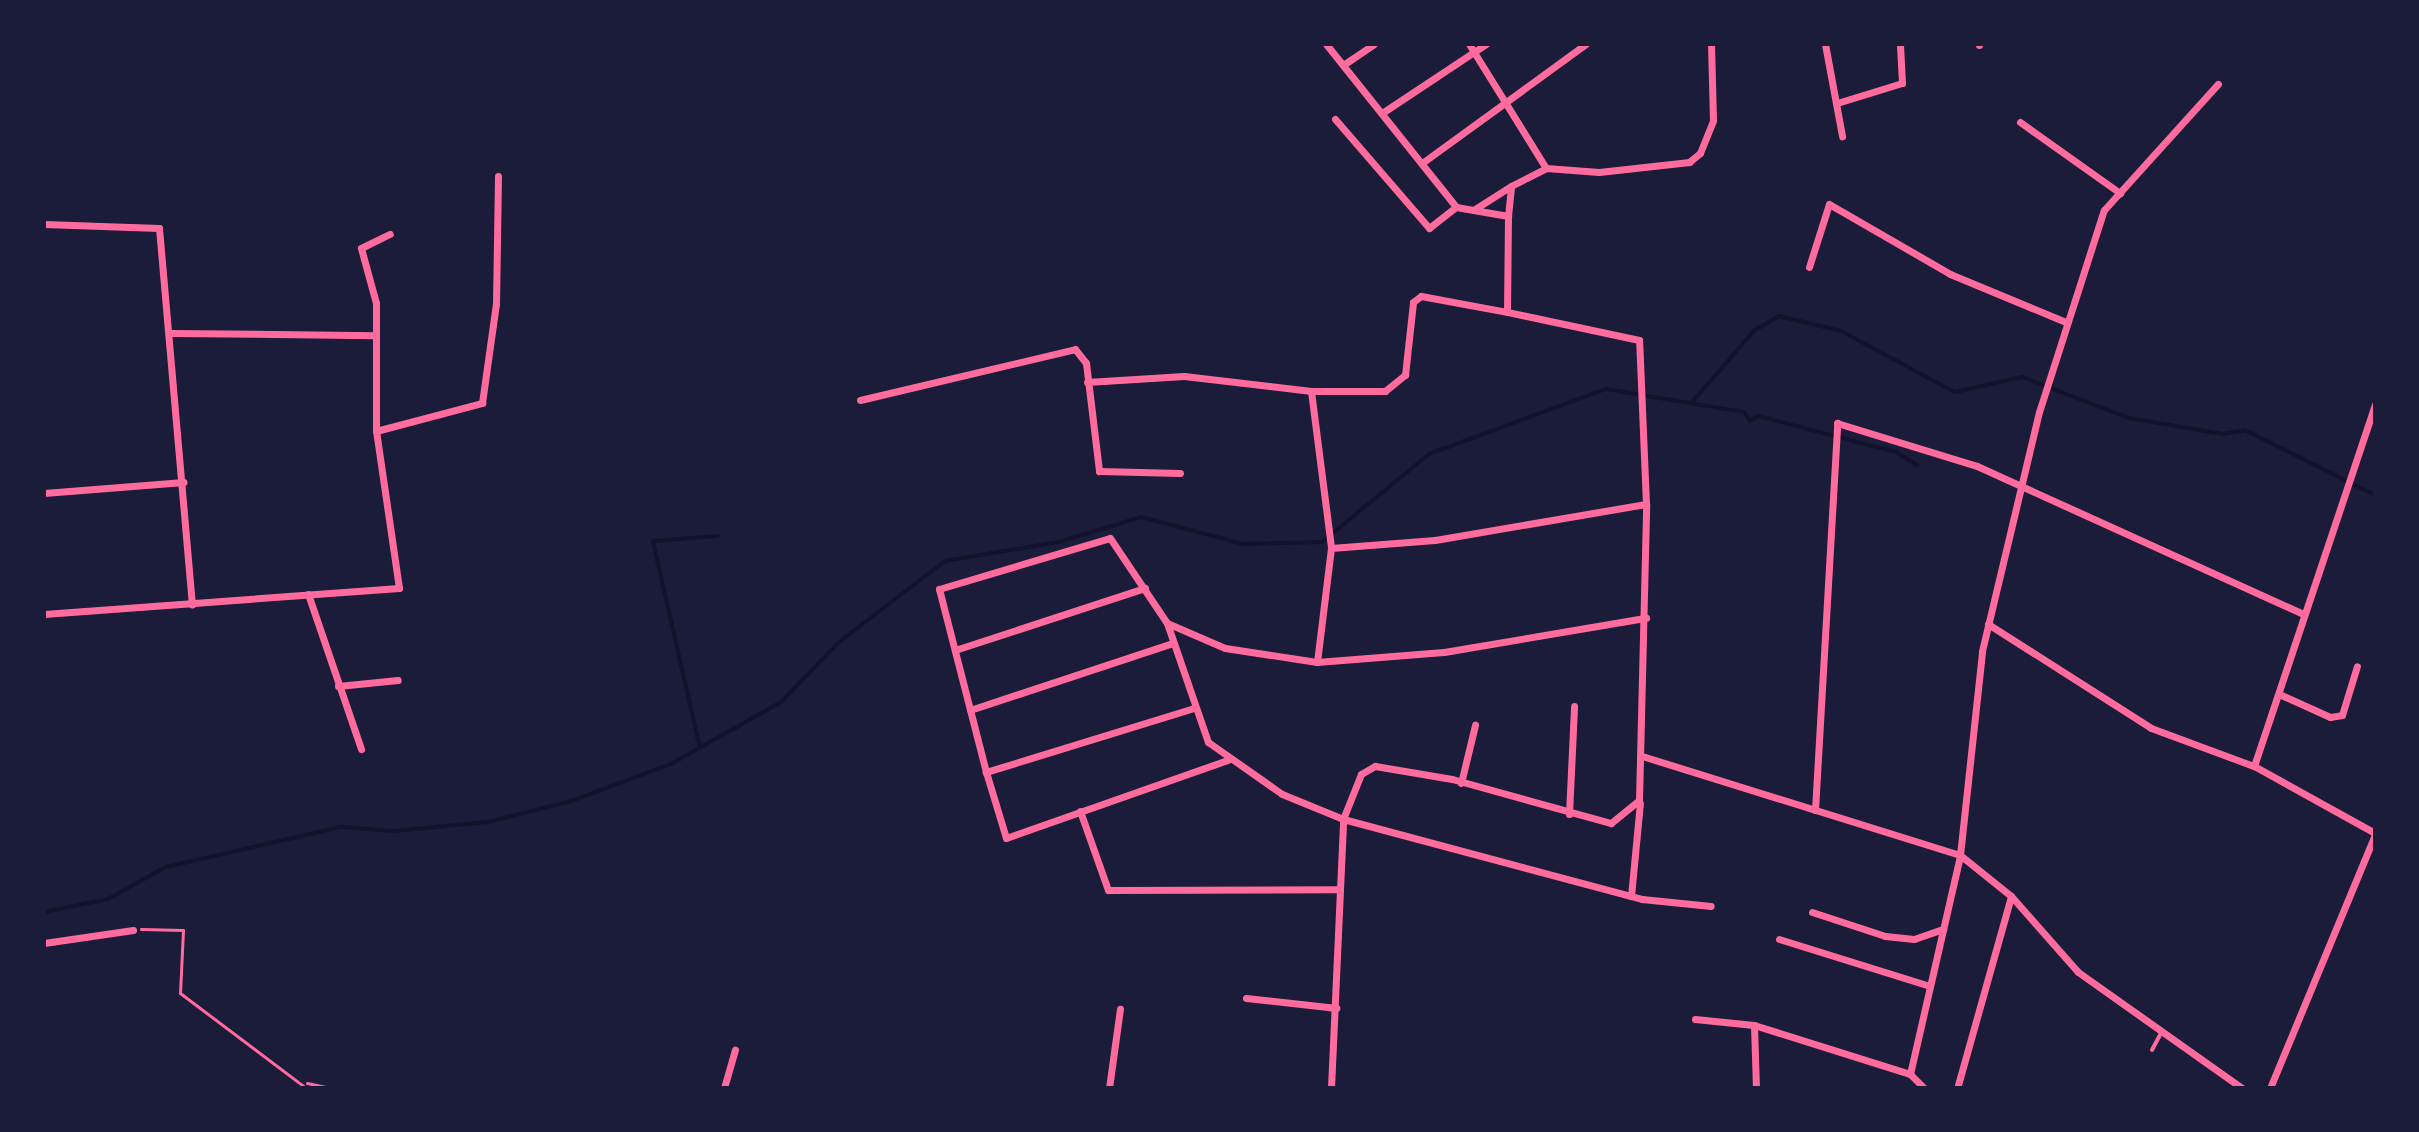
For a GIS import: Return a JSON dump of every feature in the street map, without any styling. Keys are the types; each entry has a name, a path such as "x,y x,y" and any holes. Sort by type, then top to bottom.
{"street":[{"path":"1326,44 1456,207"},
{"path":"1343,65 1374,44"},
{"path":"1469,44 1510,105 1546,168"},
{"path":"1382,113 1486,44"},
{"path":"1422,163 1510,105 1586,44"},
{"path":"1475,209 1546,168 1599,172 1689,162 1713,120 1711,44"},
{"path":"1825,44 1842,136"},
{"path":"1837,103 1902,83 1900,44"},
{"path":"1910,1074 1960,855 1988,624 2018,486 2093,232 2120,193 2218,84"},
{"path":"1335,119 1429,228 1456,207 1508,216"},
{"path":"2020,122 2120,193"},
{"path":"376,431 482,403 496,304 498,176"},
{"path":"1507,312 1511,186"},
{"path":"1809,267 1829,204 1950,274 2066,322"},
{"path":"44,224 159,228 172,333 192,605"},
{"path":"44,614 399,588 376,431 376,303 361,248 390,234"},
{"path":"1087,382 1184,376 1311,391 1385,391 1405,375 1413,302 1421,296 1636,335 1643,369 1646,618 1642,756 1631,896"},
{"path":"172,333 375,335"},
{"path":"860,400 1075,349 1083,354 1099,471 1180,473"},
{"path":"1311,391 1330,546 1317,662"},
{"path":"2254,766 2375,405"},
{"path":"1815,810 1835,427 1840,423 1977,466 2304,614"},
{"path":"44,493 184,482"},
{"path":"1330,546 1435,540 1646,504"},
{"path":"1228,760 1001,837 939,589 1104,537 1145,588 1167,623 1208,742 1228,760 1282,794 1343,819 1631,896 1688,909 1711,906"},
{"path":"955,650 1145,588"},
{"path":"308,594 361,749"},
{"path":"1167,623 1225,648 1317,662 1444,652 1646,618"},
{"path":"1988,624 2151,728 2254,766 2375,834 2270,1088"},
{"path":"970,710 1173,643"},
{"path":"2279,694 2330,717 2342,715 2357,666"},
{"path":"338,686 398,680"},
{"path":"1569,814 1574,706"},
{"path":"986,772 1194,708"},
{"path":"1461,783 1475,725"},
{"path":"1642,756 1960,855 2011,896 2078,972 2242,1088"},
{"path":"1331,1088 1343,819 1361,774 1375,766 1461,783 1611,823 1639,800"},
{"path":"1080,811 1108,890 1340,889"},
{"path":"1958,1085 2011,896"},
{"path":"1812,912 1885,936 1914,939 1943,929"},
{"path":"44,943 133,930"},
{"path":"1779,939 1930,986"},
{"path":"1246,998 1336,1008"},
{"path":"1109,1088 1120,1009"},
{"path":"1695,1019 1754,1025 1910,1074 1924,1088"},
{"path":"1754,1025 1756,1088"},
{"path":"724,1088 735,1050"}],"lane":[{"path":"2152,1050 2162,1031"}],"path":[{"path":"133,930 183,930 180,993 306,1085 331,1088"}],"waterway":[{"path":"1693,401 1755,330 1779,316 1841,331 1955,392 2022,377 2129,418 2223,434 2245,430 2375,495"},
{"path":"44,912 108,899 166,867 341,827 394,831 488,822 571,801 671,764 781,702 839,642 945,561 1059,542 1141,517 1243,544 1322,542 1429,454 1606,389 1744,412 1750,421 1758,416 1896,452 1917,465"},
{"path":"699,744 653,541 718,536"}]}
